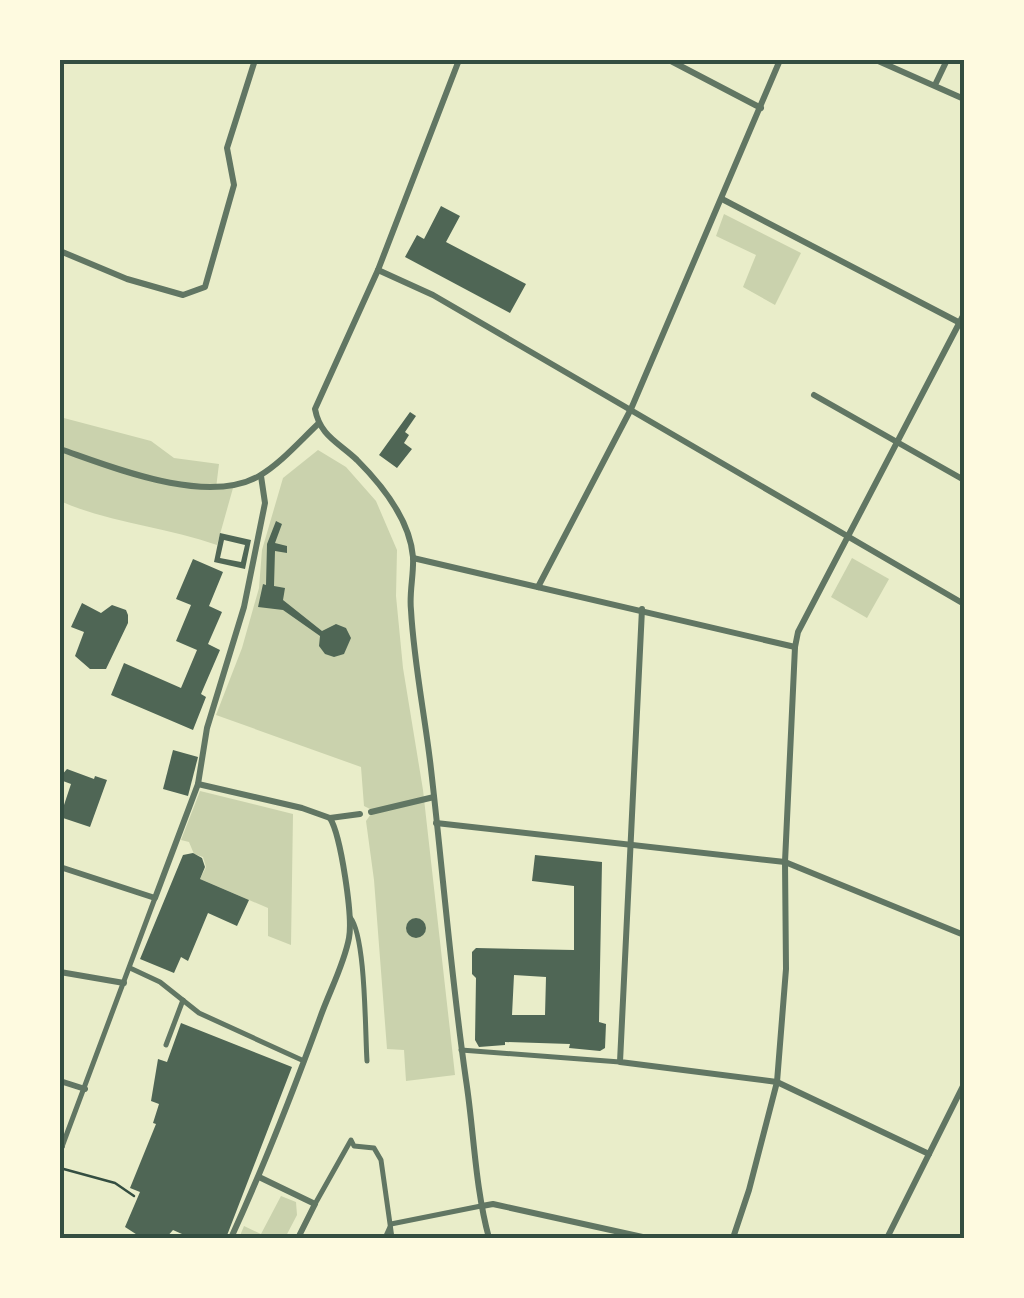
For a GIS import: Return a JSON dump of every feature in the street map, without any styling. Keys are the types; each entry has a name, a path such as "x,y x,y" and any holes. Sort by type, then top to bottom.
{"street":[{"path":"60,251 182,295 204,287 234,185 227,148 255,60"},
{"path":"459,60 378,270 315,409 326,436 380,484 407,530 413,558 410,605 415,662 461,1050 489,1238"},
{"path":"669,60 761,108"},
{"path":"538,587 631,409 780,60"},
{"path":"876,60 964,99"},
{"path":"935,85 947,60"},
{"path":"722,199 962,324"},
{"path":"378,270 434,295 964,604"},
{"path":"733,1238 750,1190 777,1082 786,968 785,862 794,647 798,632 964,314"},
{"path":"814,395 964,480"},
{"path":"60,449 134,474 200,486 239,484 261,476 318,424"},
{"path":"61,1148 198,784 207,728 244,607 266,503 261,476"},
{"path":"413,558 794,647"},
{"path":"620,1062 642,609"},
{"path":"198,784 330,818 360,814"},
{"path":"371,812 434,797"},
{"path":"231,1238 304,1061 333,971 350,937 339,840 330,818"},
{"path":"436,824 785,862 964,935"},
{"path":"60,867 156,898"},
{"path":"348,915 357,925 367,1061"},
{"path":"130,968 160,982 199,1014 304,1061"},
{"path":"60,972 124,983"},
{"path":"166,1045 183,1000"},
{"path":"461,1050 620,1062 777,1082 929,1154"},
{"path":"60,1080 85,1089"},
{"path":"887,1238 964,1084"},
{"path":"298,1238 350,1140 354,1146 374,1148 381,1160 391,1224 388,1238"},
{"path":"259,1176 315,1204"},
{"path":"391,1224 493,1204 647,1238"}],"path":[{"path":"60,1168 115,1183 134,1196"}],"green space":[{"path":"724,214 801,253 775,305 743,287 756,255 716,236"},
{"path":"60,417 151,441 174,458 219,464 216,488 233,488 217,545 98,515 60,501"},
{"path":"318,450 346,467 376,501 397,550 396,596 403,668 423,790 455,1075 406,1081 404,1050 387,1049 366,821 371,814 364,806 361,767 216,715 242,648 259,588 262,550 283,478"},
{"path":"852,558 889,579 867,618 831,597"},
{"path":"200,791 293,814 291,945 268,936 268,908 200,879 206,867 203,857 194,854 189,842 181,840"},
{"path":"281,1196 296,1202 297,1215 285,1238 239,1238 244,1226 261,1234"}],"building":[{"path":"441,206 460,216 446,242 526,284 510,313 405,257 417,235 424,239"},
{"path":"410,412 416,416 405,432 409,435 404,443 412,449 397,468 379,455"},
{"path":"276,521 282,524 275,543 287,546 287,553 275,551 274,586 285,588 283,600 322,631 336,624 346,628 351,638 344,654 325,654 319,646 320,636 283,610 258,607 263,584 266,585 267,544"},
{"path":"220,533 251,540 245,569 214,562","holes":["224,540 245,545 241,562 220,558"]},
{"path":"193,559 223,572 209,606 222,612 208,644 220,650 201,694 206,697 193,730 111,695 124,663 181,688 197,650 176,641 191,605 176,599"},
{"path":"82,603 101,613 112,605 126,610 128,615 128,623 106,669 90,669 75,656 84,632 71,627"},
{"path":"173,750 198,757 188,796 163,789"},
{"path":"67,769 107,780 90,827 60,817 71,784 61,776"},
{"path":"193,853 202,858 205,867 200,879 249,900 237,926 208,913 188,961 181,957 174,973 140,959 183,855"},
{"path":"535,855 602,862 599,1022 606,1024 605,1048 600,1051 569,1048 570,1044 505,1042 479,1047 475,1040 476,978 472,974 472,952 476,948 574,950 574,886 532,881","holes":["514,975 546,977 545,1015 512,1015"]},
{"path":"412,918 420,918 426,928 420,938 412,938 406,932 406,924"},
{"path":"181,1023 292,1067 226,1238 191,1238 173,1230 166,1238 142,1238 125,1227 140,1192 130,1188 156,1124 153,1123 159,1104 151,1101 158,1059 167,1062"}]}
